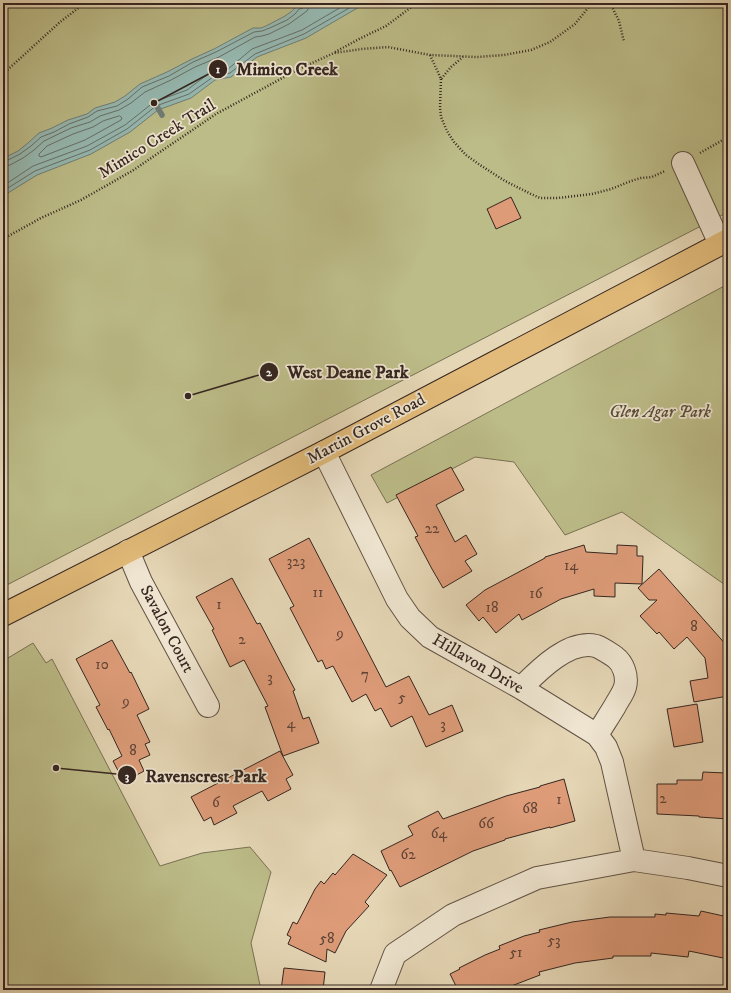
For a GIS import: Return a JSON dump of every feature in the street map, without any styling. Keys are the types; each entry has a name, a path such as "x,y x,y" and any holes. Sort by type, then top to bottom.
{"main road":[{"name":"Martin Grove Road","path":"3,615 324,452 724,242"}],"street":[{"path":"683,163 724,242"},
{"name":"Hillavon Drive","path":"324,452 397,599 410,618 430,637 521,688 597,735 606,747 612,762 634,860"},
{"name":"Savalon Court","path":"128,551 141,582 208,706"},
{"path":"521,688 555,658 572,649 586,645 596,646 607,651 616,658 623,667 626,676 625,686 597,735"},
{"path":"381,990 395,954 452,915 537,878 634,860 728,876"}],"path":[{"path":"3,74 60,22 85,3"},
{"path":"334,53 386,26 417,3"},
{"name":"Mimico Creek Trail","path":"3,239 41,218 81,200 132,172 216,114 299,69 334,53 388,47 430,55 477,57 504,55 531,50 550,42 575,24 592,3"},
{"path":"610,3 619,21 624,42"},
{"path":"430,55 441,79 441,117 454,142 466,155 480,165 505,181 540,198 558,198 592,194 641,178 652,177 683,163 728,137"},
{"path":"441,79 451,67 463,57"}],"green space":[{"path":"3,3 728,3 728,212 3,587"},
{"name":"Glen Agar Park","path":"728,284 728,587 622,512 565,535 514,462 475,457 387,503 371,475"},
{"path":"33,643 46,663 52,659 160,866 202,853 250,847 271,872 251,943 261,990 3,990 3,661"}],"water":[{"path":"306,3 366,3 306,38 257,57 231,77 215,80 191,98 158,110 130,132 91,154 37,175 3,196 3,158 18,151 39,133 68,120 87,114 95,108 115,102 140,84 214,49 253,28 261,28 266,26 285,16 297,6"}],"building":[{"path":"511,197 521,218 496,229 487,209"},
{"path":"451,467 464,490 436,505 455,542 466,535 477,554 465,561 472,571 443,588 415,537 418,536 396,495"},
{"path":"309,538 386,687 409,676 429,715 452,705 463,731 426,747 412,716 391,727 381,708 375,711 366,694 352,702 333,666 326,669 322,660 318,662 290,608 294,606 269,559"},
{"path":"584,545 586,552 617,554 617,545 637,546 637,556 643,556 642,584 615,583 615,597 594,596 594,589 561,599 522,620 519,614 496,633 483,617 479,621 466,605 485,590 545,557"},
{"path":"659,569 728,647 728,696 694,702 690,681 708,678 705,658 687,637 674,649 659,632 657,634 640,616 657,600 649,600 638,588"},
{"path":"232,578 257,624 260,623 295,690 293,691 303,719 309,717 319,743 283,756 265,707 268,706 244,660 230,667 212,630 214,629 196,597"},
{"path":"112,640 130,673 131,672 149,709 137,715 150,742 145,744 150,755 139,760 144,771 124,782 113,761 122,756 96,707 100,705 76,659"},
{"path":"697,704 703,742 674,747 667,709"},
{"path":"280,751 293,775 286,779 291,789 268,801 262,791 233,806 237,813 214,825 211,817 204,821 191,797"},
{"path":"703,772 726,773 724,798 728,798 728,819 657,814 657,784 677,784 677,780 702,780"},
{"path":"564,779 575,821 505,839 473,851 400,887 391,870 390,871 381,851 413,835 408,826 438,811 443,819 506,796"},
{"path":"353,854 387,875 365,902 369,906 346,931 335,953 327,949 326,962 288,944 291,937 287,935 293,922 297,924 315,889 321,881 324,884 333,873 335,875"},
{"path":"701,911 728,917 728,959 689,951 688,957 651,953 651,956 613,956 613,958 575,963 539,972 540,975 501,990 458,990 450,974 485,955 500,949 499,946 524,936 540,932 539,930 572,922 610,917 655,917 655,914 666,915 666,913 699,916"},
{"path":"284,968 325,972 323,990 281,990"}],"waterway":[{"path":"155,103 162,115"}],"place":[{"name":"Mimico Creek","path":"154,103"},
{"name":"West Deane Park","path":"188,396"},
{"name":"Ravenscrest Park","path":"56,768"}]}
